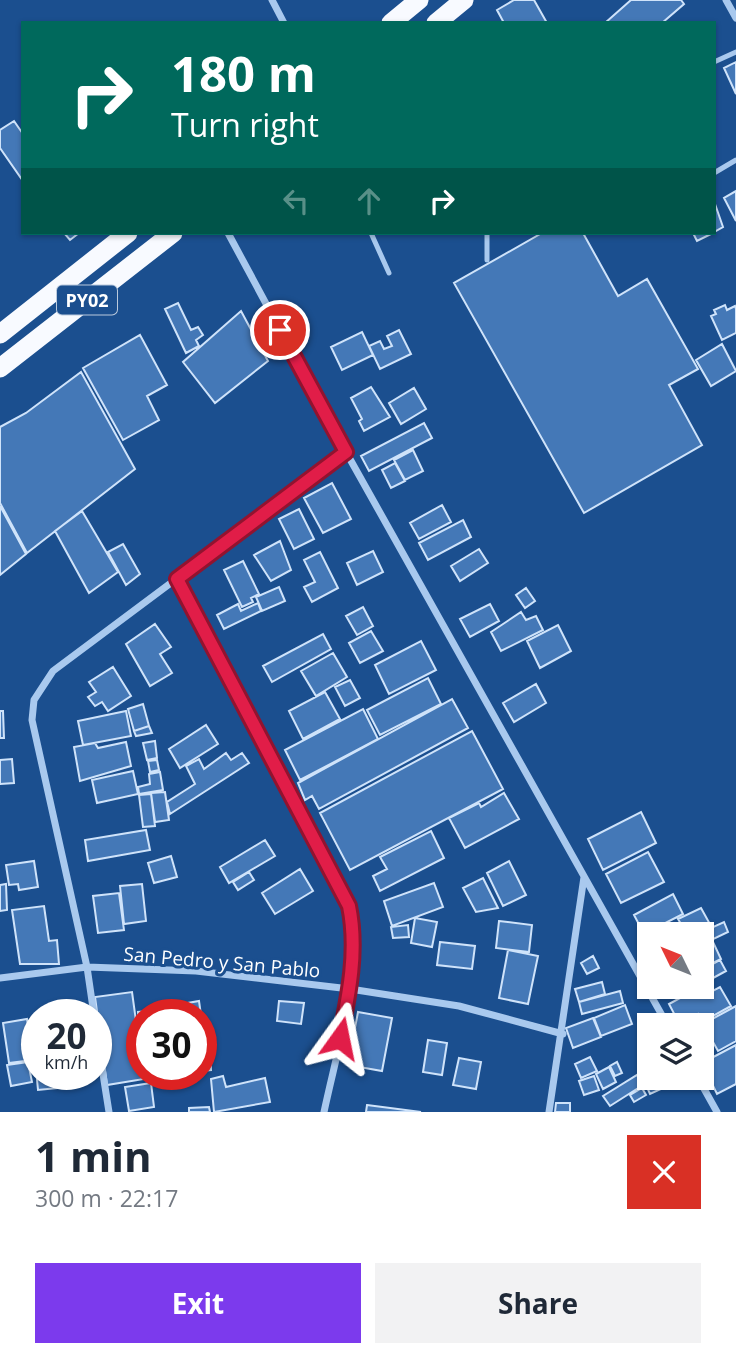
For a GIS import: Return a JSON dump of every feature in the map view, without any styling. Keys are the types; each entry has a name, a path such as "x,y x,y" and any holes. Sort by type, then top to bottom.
{"highway":[{"path":"393,21 419,0"},
{"path":"438,21 464,0"},
{"name":"PY02","path":"0,334 125,235"},
{"name":"PY02","path":"0,368 170,235"}],"street":[{"path":"272,0 283,21"},
{"path":"726,0 736,18"},
{"path":"229,235 346,452 661,1013"},
{"path":"92,999 87,967 32,720 34,700 53,671 346,452"},
{"path":"177,579 349,906 354,931 349,989 324,1112"},
{"path":"550,1112 584,876"},
{"name":"San Pedro y San Pablo","path":"0,978 87,967 196,971 349,989 459,1006 563,1034"},
{"path":"105,1090 108,1112"},
{"path":"705,1090 717,1112"}],"lane":[{"path":"716,61 736,52"},
{"path":"716,172 736,160"},
{"path":"372,235 389,273"},
{"path":"487,235 488,260"}],"building":[{"path":"514,0 534,0 546,21 503,21 497,10"},
{"path":"631,0 681,0 684,4 664,21 607,21"},
{"path":"736,62 736,94 724,68"},
{"path":"14,121 21,131 21,178 0,148 0,130"},
{"path":"736,191 736,221 724,198"},
{"path":"716,207 723,227 716,231"},
{"path":"538,235 584,235 618,296 647,279 698,369 669,385 702,445 584,513 454,283"},
{"path":"694,235 709,235 697,241"},
{"path":"178,303 191,330 198,327 203,335 196,340 199,346 186,353 165,309"},
{"path":"725,305 727,310 735,306 736,333 722,340 711,316 716,314 714,310"},
{"path":"241,311 268,361 215,403 183,362"},
{"path":"399,330 411,354 380,369 369,346 380,341 384,349 392,346 387,336"},
{"path":"362,332 373,355 342,370 331,347"},
{"path":"140,335 167,385 147,396 159,420 123,440 83,368"},
{"path":"722,344 736,371 711,386 696,360"},
{"path":"81,372 135,469 27,553 0,503 0,427 26,413"},
{"path":"81,372 135,469 27,553 0,503 0,427 26,413"},
{"path":"371,387 390,417 364,431 359,421 362,419 351,398"},
{"path":"414,388 426,409 401,424 389,403"},
{"path":"424,423 432,438 369,471 361,456"},
{"path":"413,450 423,471 405,480 394,460"},
{"path":"395,463 405,481 391,488 382,470"},
{"path":"332,483 351,519 323,533 304,498"},
{"path":"442,505 451,522 419,539 410,523"},
{"path":"0,506 26,554 0,575"},
{"path":"299,509 314,539 294,549 279,519"},
{"path":"82,511 118,572 89,593 55,531"},
{"path":"463,520 471,537 428,560 419,543"},
{"path":"280,541 291,570 271,581 254,555"},
{"path":"123,544 140,574 126,585 108,552"},
{"path":"479,549 488,563 460,581 451,566"},
{"path":"373,551 383,572 357,585 347,563"},
{"path":"320,552 338,588 312,602 304,587 315,582 304,560"},
{"path":"243,561 259,594 251,598 253,602 242,607 224,570"},
{"path":"279,587 285,601 262,611 256,597"},
{"path":"526,588 535,601 525,608 516,595"},
{"path":"258,603 261,611 224,629 217,615 238,604 241,611"},
{"path":"490,604 499,621 470,637 460,619"},
{"path":"363,607 373,626 357,635 346,616"},
{"path":"521,612 526,620 536,616 543,630 501,651 491,632"},
{"path":"155,624 171,647 160,654 172,673 150,686 126,644"},
{"path":"558,625 571,651 540,668 527,641"},
{"path":"371,631 383,651 360,663 349,643"},
{"path":"323,634 331,649 272,682 263,666"},
{"path":"421,641 436,670 389,694 375,665"},
{"path":"333,653 347,677 316,696 301,671"},
{"path":"113,667 131,696 108,711 102,702 95,706 88,697 96,692 89,682"},
{"path":"428,678 441,704 380,735 367,710"},
{"path":"350,680 360,698 345,706 335,687"},
{"path":"536,684 546,703 514,722 503,703"},
{"path":"325,692 340,719 303,739 289,711"},
{"path":"452,699 468,728 319,809 312,796 305,800 298,783"},
{"path":"143,704 149,726 134,731 128,709"},
{"path":"363,709 378,739 300,780 285,750"},
{"path":"0,711 3,711 4,738 0,738"},
{"path":"126,711 131,736 83,745 78,721"},
{"path":"206,725 218,744 180,768 169,749"},
{"path":"149,726 152,733 136,736 134,731"},
{"path":"472,731 503,789 350,870 320,813"},
{"path":"155,741 157,758 147,760 143,743"},
{"path":"126,742 131,766 80,781 74,747 95,743 98,748"},
{"path":"226,753 231,760 242,753 249,763 170,814 167,802 195,784 186,766 199,759 204,769"},
{"path":"12,759 14,783 0,784 0,760"},
{"path":"157,760 159,770 150,772 148,761"},
{"path":"133,771 138,794 97,803 92,780"},
{"path":"160,772 163,790 139,794 138,787 150,784 149,774"},
{"path":"165,792 169,820 155,822 151,793"},
{"path":"504,793 519,819 465,848 449,818 479,803 481,807"},
{"path":"151,794 155,826 143,827 139,795"},
{"path":"641,812 656,843 603,870 588,839"},
{"path":"146,830 150,850 88,861 85,840"},
{"path":"431,831 444,858 380,891 373,876 387,869 380,857"},
{"path":"265,840 275,856 229,883 220,867"},
{"path":"648,852 664,882 621,903 606,874"},
{"path":"171,856 177,877 154,883 148,863"},
{"path":"34,861 38,887 19,890 18,884 9,885 6,865"},
{"path":"509,861 526,895 503,906 487,873"},
{"path":"300,869 313,891 275,914 262,893"},
{"path":"249,872 254,880 238,890 233,882"},
{"path":"483,878 498,908 476,912 463,888"},
{"path":"434,883 443,907 392,926 384,901"},
{"path":"6,884 7,910 0,911 0,885"},
{"path":"142,884 146,921 124,924 120,886"},
{"path":"119,893 124,930 98,933 93,896"},
{"path":"673,894 683,914 667,922 638,922 634,915"},
{"path":"44,906 49,941 57,940 59,964 20,964 12,910"},
{"path":"701,908 709,922 680,922 678,919"},
{"path":"415,918 437,922 432,947 411,943"},
{"path":"499,921 532,925 529,952 496,948"},
{"path":"724,922 728,932 714,939 714,927"},
{"path":"408,925 409,937 393,938 391,927"},
{"path":"440,942 475,946 472,969 437,965"},
{"path":"714,944 721,959 714,962"},
{"path":"508,950 538,956 528,1004 499,998"},
{"path":"593,956 599,968 587,974 581,963"},
{"path":"720,960 726,971 714,978 714,963"},
{"path":"602,982 605,994 579,1002 575,989"},
{"path":"720,987 731,1006 714,1015 714,1013 674,1013 669,1004 678,999 714,999 714,990"},
{"path":"620,991 623,1003 582,1014 579,1002"},
{"path":"132,992 133,999 126,999 126,1082 112,1084 112,999 95,997"},
{"path":"279,1001 304,1003 301,1024 277,1021"},
{"path":"625,1005 632,1024 601,1036 594,1018"},
{"path":"736,1006 736,1041 718,1051 714,1044 714,1018"},
{"path":"358,1012 392,1018 382,1071 348,1065"},
{"path":"593,1018 601,1037 573,1048 566,1028"},
{"path":"21,1020 21,1062 9,1063 3,1023"},
{"path":"428,1040 447,1043 442,1075 423,1072"},
{"path":"736,1045 736,1084 717,1094 714,1088 714,1057"},
{"path":"590,1057 597,1071 581,1078 575,1064"},
{"path":"459,1058 481,1062 476,1089 453,1085"},
{"path":"617,1062 622,1073 615,1076 610,1066"},
{"path":"21,1063 21,1084 11,1086 7,1065"},
{"path":"609,1067 616,1082 603,1089 596,1074"},
{"path":"637,1075 637,1089 610,1106 603,1096"},
{"path":"223,1076 226,1087 265,1078 270,1102 214,1112 212,1090 217,1090 217,1078"},
{"path":"594,1076 599,1090 584,1095 579,1081"},
{"path":"125,1087 126,1090 152,1090 154,1107 129,1111"},
{"path":"643,1090 646,1095 634,1102 630,1095"},
{"path":"556,1103 570,1103 570,1112 555,1112"},
{"path":"367,1105 421,1112 366,1112"},
{"path":"209,1107 210,1112 189,1112 189,1108"}],"route":[{"path":"280,330 346,452 177,579 349,906 354,931 349,989 340,1038"}]}
